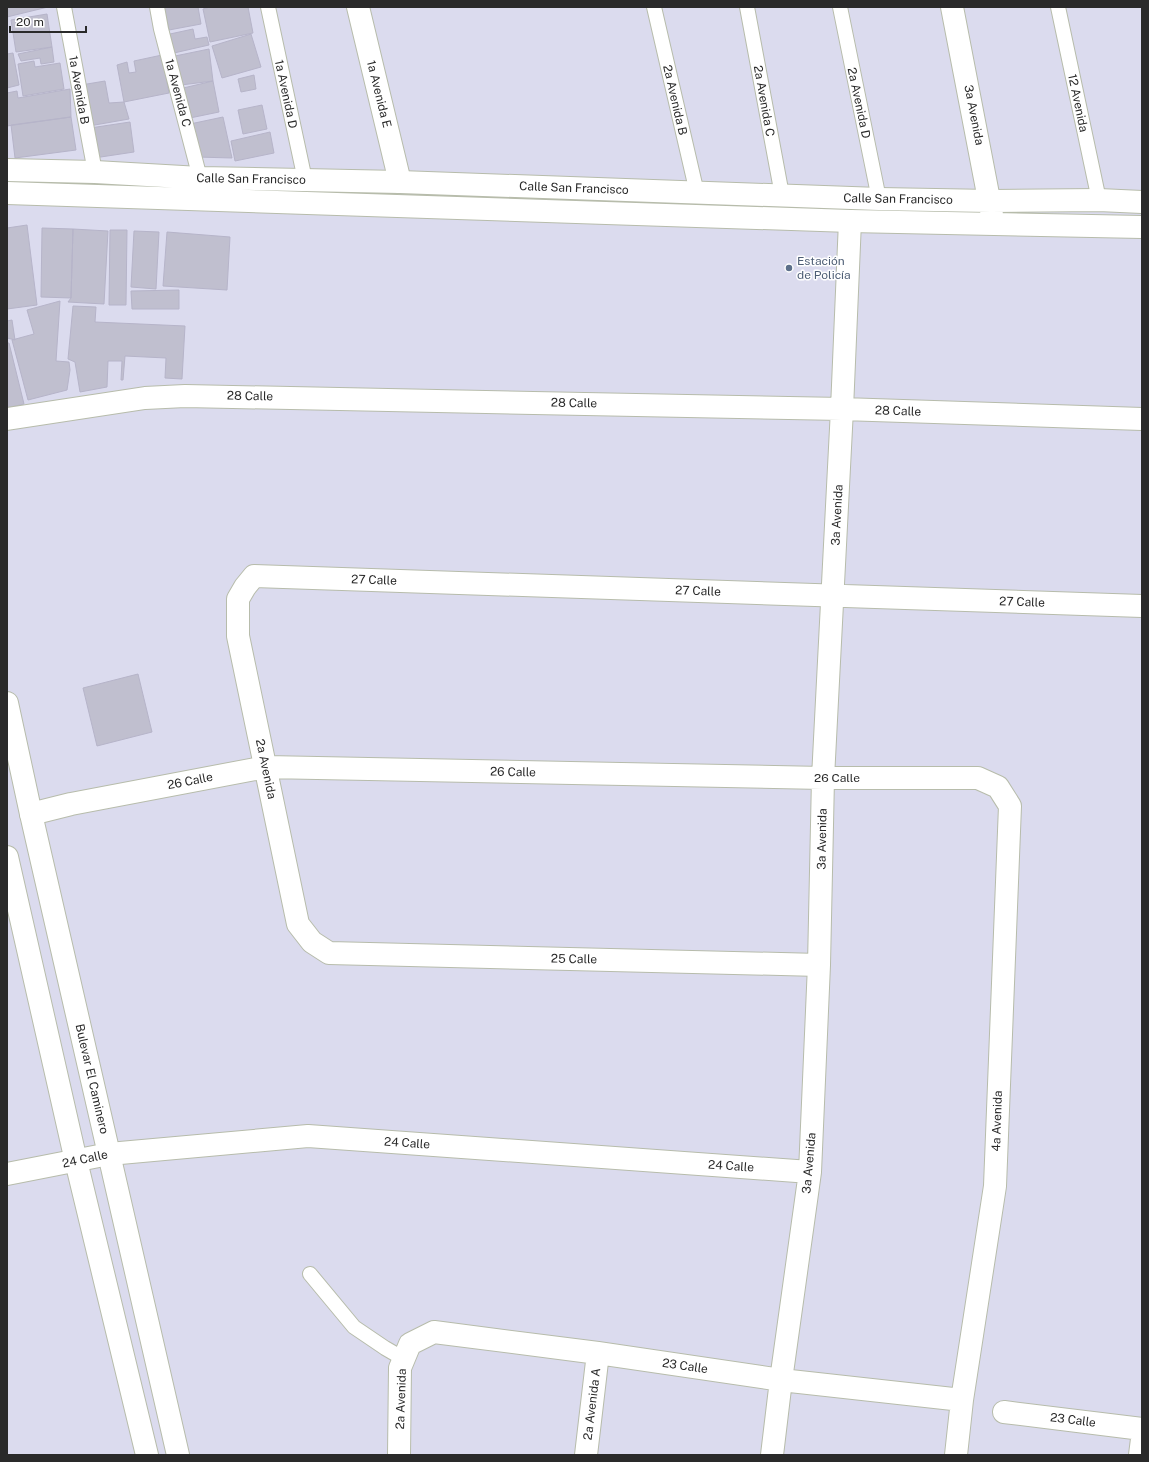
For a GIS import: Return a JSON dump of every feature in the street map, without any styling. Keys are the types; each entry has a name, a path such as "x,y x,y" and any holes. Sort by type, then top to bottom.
{"street":[{"name":"1a Avenida E","path":"358,7 400,182"},
{"name":"3a Avenida","path":"952,7 991,201 993,224"},
{"name":"Calle San Francisco","path":"7,170 95,172 200,178 400,182 879,199 991,201 1099,200 1142,202"},
{"name":"Calle San Francisco","path":"7,193 850,221 1142,227"},
{"name":"3a Avenida","path":"772,1455 810,1172 819,964 823,778 850,221"},
{"name":"28 Calle","path":"7,418 145,398 185,396 842,409 1142,419"},
{"name":"27 Calle","path":"254,576 1142,606"},
{"name":"2a Avenida","path":"254,576 238,599 238,636 298,924 312,942 328,953"},
{"name":"Bulevar El Caminero","path":"7,703 31,814 178,1455"},
{"name":"26 Calle","path":"31,814 70,804 266,767 823,778 978,778 998,788"},
{"name":"4a Avenida","path":"956,1455 962,1400 995,1186 1010,806 998,788"},
{"path":"7,857 76,1161 147,1455"},
{"name":"25 Calle","path":"328,953 819,964"},
{"name":"24 Calle","path":"7,1174 109,1154 308,1136 810,1172"},
{"name":"23 Calle","path":"407,1351 434,1332 598,1353 781,1380 962,1400"},
{"name":"2a Avenida","path":"399,1455 400,1368 407,1351"},
{"name":"2a Avenida A","path":"586,1455 598,1353"},
{"name":"23 Calle","path":"1004,1412 1142,1429"},
{"path":"1140,1455 1142,1439"}],"lane":[{"name":"1a Avenida B","path":"64,7 95,172"},
{"name":"1a Avenida C","path":"157,7 161,29 200,178"},
{"name":"1a Avenida D","path":"268,7 305,180"},
{"name":"2a Avenida B","path":"654,7 697,193"},
{"name":"2a Avenida C","path":"747,7 782,195"},
{"name":"2a Avenida D","path":"840,7 879,199"},
{"name":"12 Avenida","path":"1058,7 1099,200"},
{"path":"310,1274 354,1327 385,1348 407,1351"}],"building":[{"path":"7,7 48,7 7,17"},
{"path":"164,7 198,7 201,24 169,30"},
{"path":"210,7 248,7 253,33 210,42 203,9"},
{"path":"47,14 52,47 16,52 11,20"},
{"path":"193,29 195,39 207,37 209,45 174,53 170,34"},
{"path":"251,34 261,67 222,78 212,46"},
{"path":"52,47 54,62 41,64 40,58 21,61 18,54"},
{"path":"209,49 213,81 181,85 175,56"},
{"path":"13,53 19,85 7,88 7,54"},
{"path":"162,55 169,93 124,102 117,65 127,62 129,73 136,72 134,61"},
{"path":"34,61 35,67 60,63 64,89 23,96 18,64"},
{"path":"254,75 256,89 241,92 238,79"},
{"path":"105,81 109,103 124,102 129,119 89,126 81,85"},
{"path":"213,81 219,112 185,119 179,89"},
{"path":"70,89 71,117 7,126 7,93 17,91 18,98"},
{"path":"262,105 267,129 243,134 238,110"},
{"path":"71,117 76,150 15,158 11,125"},
{"path":"223,117 232,158 197,157 190,124"},
{"path":"130,122 134,152 94,158 90,128"},
{"path":"270,132 274,153 235,161 231,141"},
{"path":"27,225 37,305 7,309 7,228"},
{"path":"42,228 73,229 71,298 41,297"},
{"path":"73,229 108,231 104,304 68,302 71,298"},
{"path":"110,230 127,230 126,305 109,305"},
{"path":"134,231 159,232 156,289 131,287"},
{"path":"167,232 230,237 227,290 163,286"},
{"path":"179,290 179,309 132,309 131,291"},
{"path":"60,301 56,361 69,362 70,370 67,390 28,400 12,340 34,334 27,310"},
{"path":"73,306 96,307 95,322 185,326 182,379 165,378 166,358 125,356 123,380 121,380 122,361 108,361 107,387 80,392 75,362 68,359"},
{"path":"12,320 15,340 7,338 7,321"},
{"path":"7,343 9,343 24,404 7,408"},
{"path":"138,674 152,732 97,746 83,688"}],"place":[{"name":"Estación de Policía","path":"789,268"}]}
